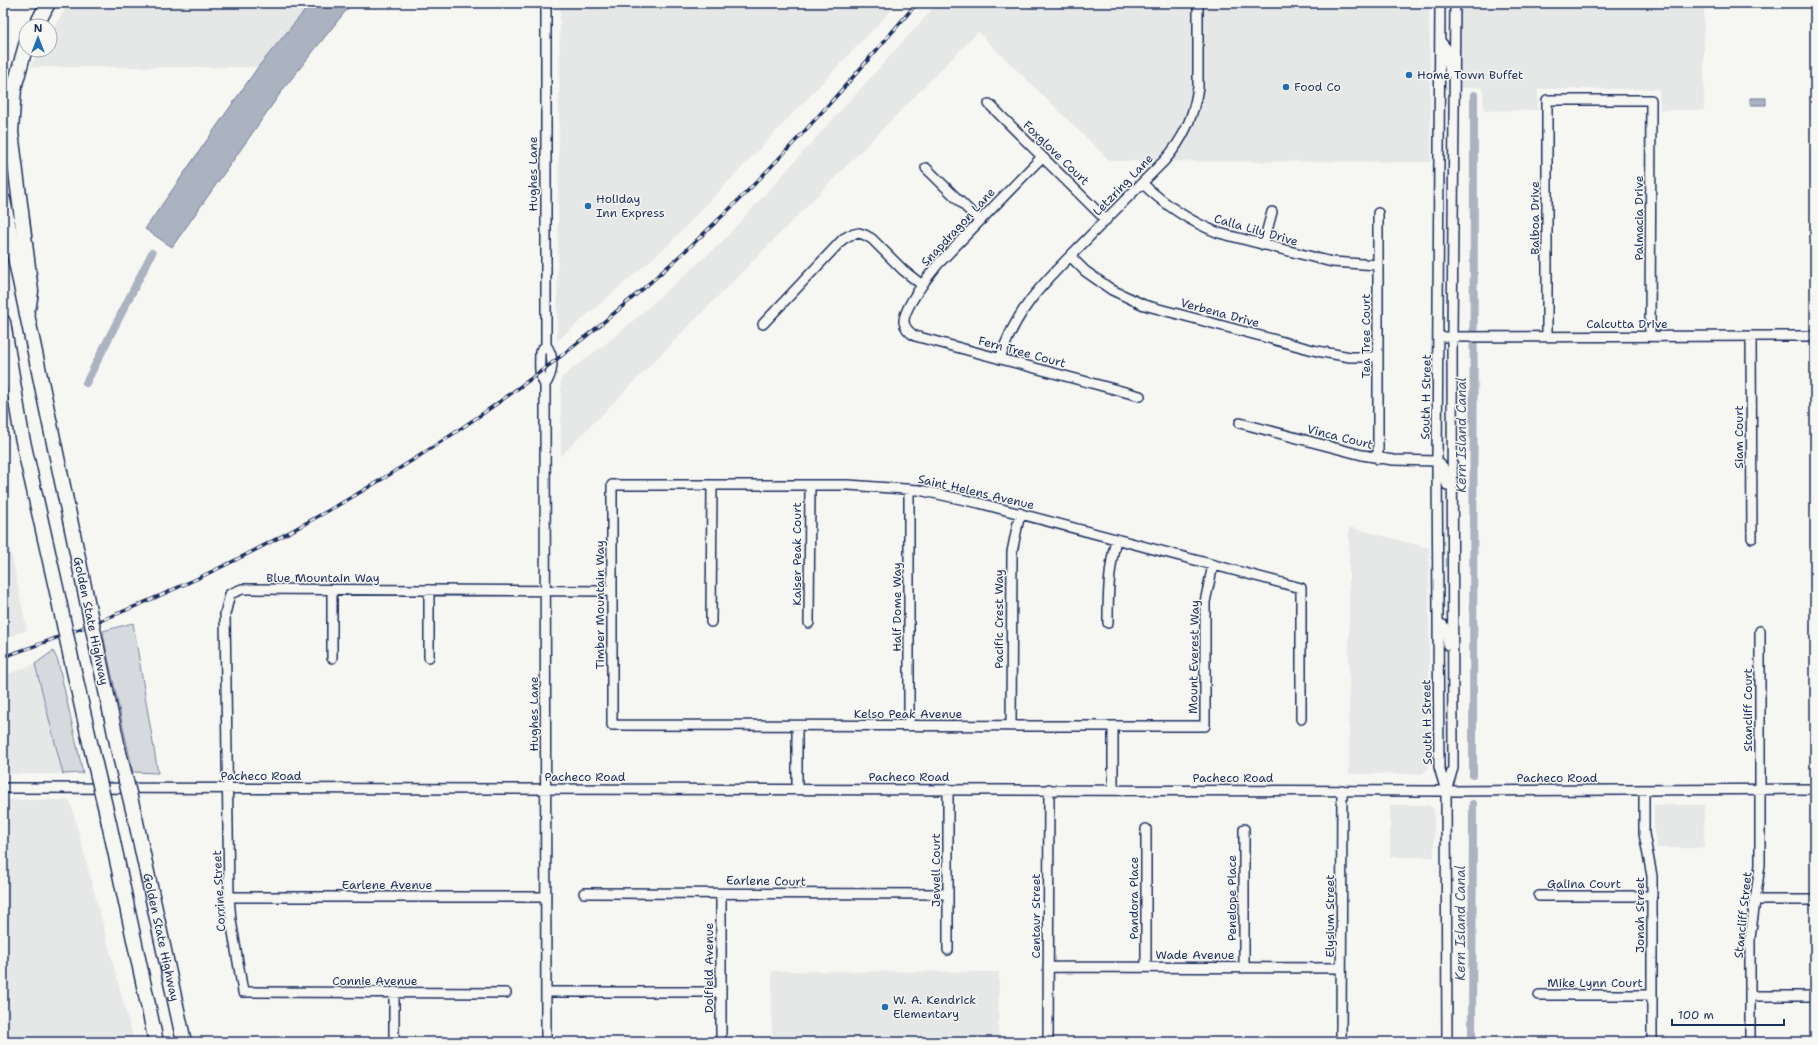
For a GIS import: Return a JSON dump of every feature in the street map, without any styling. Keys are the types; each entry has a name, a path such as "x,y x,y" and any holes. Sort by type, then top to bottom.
{"highway":[{"path":"40,18 48,3"},
{"path":"22,58 14,88 11,132 31,291 27,317"},
{"name":"Golden State Highway","path":"3,200 118,748 136,822 184,1042"},
{"path":"3,322 22,437 109,823 156,1042"}],"street":[{"name":"Hughes Lane","path":"546,3 546,345 551,352 551,375 545,385 546,1042"},
{"name":"Letzring Lane","path":"1000,359 1011,330 1022,310 1038,289 1172,152 1188,127 1193,114 1198,87 1198,3"},
{"name":"South H Street","path":"1440,3 1437,461 1438,767 1446,791"},
{"name":"South H Street","path":"1447,1042 1446,791 1453,768 1452,336 1455,3"},
{"path":"1440,41 1446,48 1454,100"},
{"name":"Palmacia Drive","path":"1547,100 1651,100 1650,336"},
{"name":"Balboa Drive","path":"1547,100 1547,336"},
{"name":"Foxglove Court","path":"988,104 1106,220"},
{"name":"Snapdragon Lane","path":"904,323 906,311 922,285 938,264 1042,157"},
{"path":"926,168 980,221"},
{"name":"Calla Lily Drive","path":"1142,183 1173,210 1202,226 1263,245 1332,262 1378,265"},
{"path":"1263,245 1272,212"},
{"name":"Tea Tree Court","path":"1378,213 1378,459"},
{"path":"763,324 842,239 850,235 859,233 872,239 903,270 922,285"},
{"name":"Verbena Drive","path":"1070,256 1099,282 1144,305 1327,354 1350,357 1378,357"},
{"name":"Fern Tree Court","path":"904,323 908,332 915,336 1140,396"},
{"name":"Siam Court","path":"1751,336 1752,538"},
{"name":"Calcutta Drive","path":"1438,337 1815,336"},
{"name":"Vinca Court","path":"1240,423 1378,459 1437,461"},
{"path":"1437,461 1446,473 1452,530"},
{"name":"Saint Helens Avenue","path":"612,485 810,485 875,486 909,489 946,495 1301,588 1301,719"},
{"name":"Timber Mountain Way","path":"612,485 612,725"},
{"path":"711,622 712,485"},
{"name":"Kaiser Peak Court","path":"809,623 810,485"},
{"name":"Half Dome Way","path":"908,726 909,489"},
{"name":"Pacific Crest Way","path":"1011,726 1012,552 1020,514"},
{"path":"1108,623 1108,582 1116,539"},
{"name":"Mount Everest Way","path":"1205,726 1205,602 1213,565"},
{"name":"Blue Mountain Way","path":"228,788 225,614 230,594 242,589 612,592"},
{"path":"332,590 332,658"},
{"path":"429,590 429,657"},
{"path":"1438,624 1443,625 1446,630 1453,686"},
{"name":"Stancliff Court","path":"1760,631 1760,789"},
{"name":"Kelso Peak Avenue","path":"612,725 1205,726"},
{"path":"797,726 797,789"},
{"path":"1113,726 1113,789"},
{"name":"Pacheco Road","path":"3,788 1113,789 1446,791 1815,789"},
{"name":"Corrine Street","path":"228,788 229,896 231,920 243,992"},
{"name":"Jewell Court","path":"948,789 948,950"},
{"name":"Centaur Street","path":"1048,1042 1049,789"},
{"name":"Stancliff Street","path":"1750,1042 1750,938 1760,865 1760,789"},
{"name":"Elysium Street","path":"1341,1042 1342,790"},
{"name":"Jonah Street","path":"1644,790 1644,834 1651,870 1652,896 1652,1042"},
{"name":"Pandora Place","path":"1146,829 1146,967"},
{"name":"Penelope Place","path":"1244,829 1244,968"},
{"name":"Earlene Court","path":"584,892 721,894 948,894"},
{"name":"Dolfield Avenue","path":"721,894 721,1042"},
{"name":"Earlene Avenue","path":"229,896 546,896"},
{"name":"Galina Court","path":"1539,896 1652,896"},
{"path":"1755,900 1815,900"},
{"name":"Wade Avenue","path":"1048,967 1342,968"},
{"name":"Connie Avenue","path":"243,992 506,993"},
{"path":"394,992 394,1042"},
{"path":"546,992 721,992"},
{"name":"Mike Lynn Court","path":"1539,995 1652,995"},
{"path":"1750,996 1815,996"}],"shaded area":[{"path":"69,3 311,3 258,67 30,67 35,58 58,58 58,20"},
{"path":"311,3 352,3 284,88 172,247 145,229 258,67"},
{"path":"560,3 898,3 667,246 557,341"},
{"path":"938,3 1429,3 1431,162 1110,161 978,32 561,456 561,378 618,334 722,242"},
{"path":"1461,3 1704,3 1704,110 1660,110 1659,89 1538,89 1538,110 1484,111 1483,87 1459,88"},
{"path":"1750,98 1766,98 1766,105 1750,105"},
{"path":"3,514 27,630 3,639"},
{"path":"1349,527 1429,548 1429,768 1422,774 1349,774"},
{"path":"133,623 158,773 133,772 105,644 103,631"},
{"path":"53,651 58,661 83,773 63,774 35,664"},
{"path":"35,664 63,774 3,774 3,676"},
{"path":"7,800 70,800 134,1042 3,1042 3,802"},
{"path":"1390,805 1428,805 1433,808 1434,857 1390,857"},
{"path":"1654,805 1704,805 1704,848 1657,848 1654,831"},
{"name":"W. A. Kendrick Elementary","path":"772,971 999,972 998,1042 772,1042"}],"waterway":[{"name":"Kern Island Canal","path":"1473,775 1474,95"},
{"path":"86,383 152,253"},
{"name":"Kern Island Canal","path":"1472,1042 1473,804"}],"railway":[{"path":"3,657 101,620 198,578 292,531 383,478 472,421 557,359 638,293 716,222 794,142 917,3"}],"place":[{"name":"Home Town Buffet","path":"1409,75"},
{"name":"Food Co","path":"1286,87"},
{"name":"Holiday Inn Express","path":"588,206"},
{"name":"W. A. Kendrick Elementary","path":"885,1007"}]}
